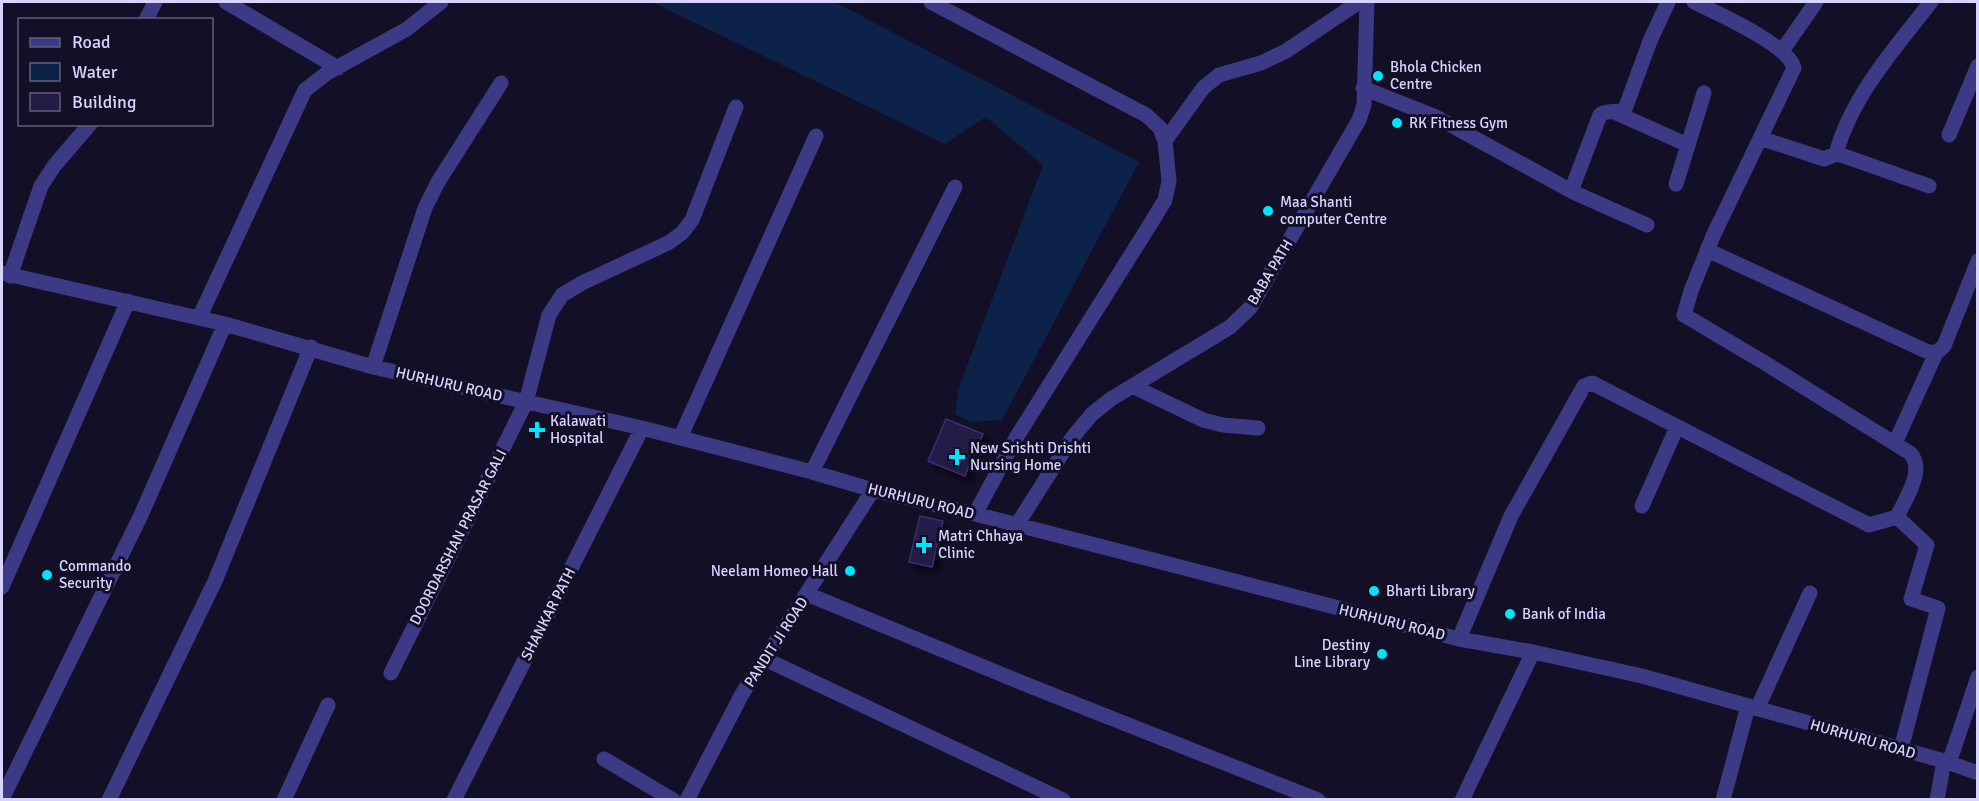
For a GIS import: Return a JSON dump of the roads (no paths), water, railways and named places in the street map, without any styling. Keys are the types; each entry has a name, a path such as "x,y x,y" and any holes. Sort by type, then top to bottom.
{"street":[{"path":"147,18 155,2"},
{"path":"226,2 338,68"},
{"path":"199,318 305,90 312,83 407,29 441,2"},
{"path":"931,2 1146,115 1160,128 1165,141 1169,181 1164,200 1016,438 975,514"},
{"path":"1165,141 1203,88 1219,75 1261,63 1286,51 1359,2"},
{"name":"BABA PATH","path":"1016,526 1072,438 1092,414 1111,399 1230,327 1250,308 1359,120 1364,105 1367,2"},
{"path":"1571,191 1600,115 1606,112 1622,111 1627,105 1650,41 1668,2"},
{"path":"1694,2 1768,40 1791,60 1794,69 1707,250 1683,311 1687,318 1765,363 1910,453 1917,465 1917,472 1897,517"},
{"path":"1782,51 1816,2"},
{"path":"1836,154 1841,135 1876,74 1931,2"},
{"path":"1948,135 1977,66"},
{"path":"373,367 425,208 438,182 501,83"},
{"path":"1363,88 1437,117 1571,191 1647,225"},
{"path":"1676,184 1704,93"},
{"name":"DOORDARSHAN PRASAR GALI","path":"391,672 526,402 549,315 562,295 582,283 668,243 682,233 692,220 736,107"},
{"path":"1614,112 1688,145"},
{"path":"6,275 41,186 54,166 88,126"},
{"path":"680,438 816,136"},
{"path":"1760,138 1824,159 1836,154 1844,156 1929,186"},
{"path":"812,472 955,187"},
{"path":"1707,250 1926,351 1936,353"},
{"path":"1895,443 1936,353 1944,346 1977,261"},
{"name":"HURHURU ROAD","path":"6,275 225,324 311,347 373,367 642,428 873,490 975,514 1459,639 1533,652 1642,676 1946,762 1977,773"},
{"path":"2,587 128,301"},
{"path":"2,800 141,515 225,324"},
{"path":"109,800 214,581 311,347"},
{"path":"1459,639 1511,516 1584,386 1592,383 1869,525 1897,517"},
{"path":"1132,386 1203,420 1223,425 1258,428"},
{"name":"SHANKAR PATH","path":"454,800 642,428"},
{"path":"1642,506 1677,428"},
{"name":"PANDIT JI ROAD","path":"692,798 742,694 873,490"},
{"path":"1897,517 1927,545 1911,599 1938,608 1901,749"},
{"path":"1723,800 1752,707 1810,593"},
{"path":"807,594 1025,684 1318,800"},
{"path":"1462,800 1533,652"},
{"path":"765,659 1063,800"},
{"path":"1937,800 1946,762 1977,676"},
{"path":"284,800 328,705"},
{"path":"604,759 673,800"}],"water":[{"path":"652,2 835,2 1139,162 1002,420 971,422 955,414 959,387 1043,165 986,117 945,144"}],"place":[{"name":"Bhola Chicken Centre","path":"1378,76"},
{"name":"RK Fitness Gym","path":"1397,123"},
{"name":"Maa Shanti computer Centre","path":"1268,211"},
{"name":"Kalawati Hospital","path":"537,430"},
{"name":"New Srishti Drishti Nursing Home","path":"957,457"},
{"name":"Matri Chhaya Clinic","path":"924,545"},
{"name":"Neelam Homeo Hall","path":"850,571"},
{"name":"Commando Security","path":"47,575"},
{"name":"Bharti Library","path":"1374,591"},
{"name":"Bank of India","path":"1510,614"},
{"name":"Destiny Line Library","path":"1382,654"}]}
